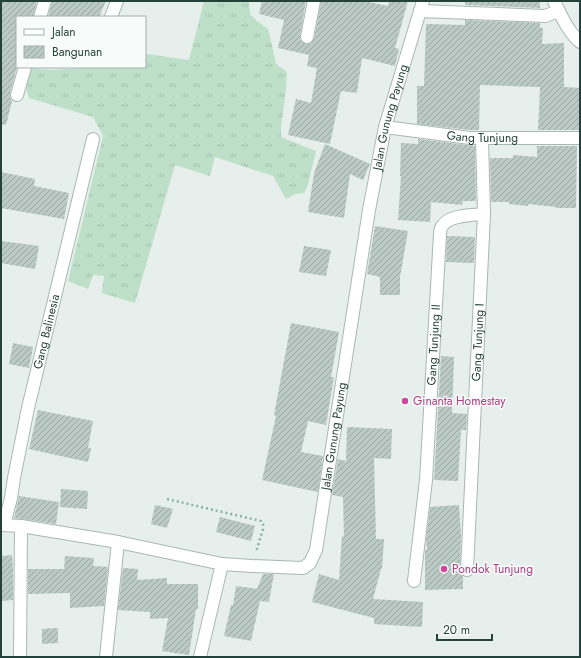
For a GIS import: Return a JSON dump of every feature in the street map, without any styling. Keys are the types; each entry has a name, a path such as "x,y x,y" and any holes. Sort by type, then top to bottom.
{"street":[{"path":"40,16 45,1"},
{"path":"111,16 117,1"},
{"path":"307,37 314,1"},
{"path":"421,6 545,16 557,6 569,29 580,42"},
{"name":"Jalan Gunung Payung","path":"3,525 21,526 118,542 222,564 303,568 310,563 316,550 369,210 385,127 421,6"},
{"path":"18,94 25,68"},
{"name":"Gang Tunjung","path":"385,127 482,139 580,138"},
{"name":"Gang Balinesia","path":"3,525 11,498 28,408 93,139"},
{"name":"Gang Tunjung I","path":"467,570 484,214 482,139"},
{"name":"Gang Tunjung II","path":"414,581 426,480 440,234 442,225 448,220 456,217 484,214"},
{"path":"20,657 21,526"},
{"path":"106,657 118,542"},
{"path":"200,657 222,564"}],"path":[{"path":"167,499 261,521 264,529 252,566"}],"green space":[{"path":"204,1 249,1 250,14 268,29 276,64 287,72 281,137 316,151 308,185 304,193 295,194 286,199 273,176 215,157 210,176 175,165 135,303 102,293 104,276 93,275 88,289 68,281 103,136 93,117 29,98 26,88 31,68 50,70 83,68 146,68 146,54 189,60"}],"building":[{"path":"1,1 37,1 33,16 16,16 17,68 10,93 12,101 6,125 1,124"},
{"path":"52,1 106,1 99,16 48,16"},
{"path":"262,1 306,1 300,40 306,44 310,44 314,39 321,1 364,1 388,6 389,1 408,1 395,48 399,49 395,66 362,58 357,93 341,91 330,144 288,135 296,99 311,103 317,68 307,66 309,55 278,48 284,20 259,14"},
{"path":"465,1 540,1 540,8 465,5"},
{"path":"465,20 540,23 540,28 543,28 542,44 564,43 564,87 580,88 580,130 538,130 540,87 480,85 479,130 417,124 417,86 424,86 426,24 465,25"},
{"path":"418,139 475,146 476,201 463,201 462,205 431,202 430,222 398,220 401,176 401,143 418,144"},
{"path":"325,144 370,164 363,180 350,174 344,218 308,212 314,173"},
{"path":"537,146 577,146 576,208 556,208 528,204 528,206 509,204 509,202 491,202 490,158 513,158 513,155 537,157"},
{"path":"1,172 35,179 34,186 69,193 64,219 1,208"},
{"path":"375,226 408,231 400,277 400,295 380,295 380,277 367,274"},
{"path":"447,236 475,237 474,263 446,262"},
{"path":"1,241 39,246 35,269 1,263"},
{"path":"304,246 331,250 326,276 299,272"},
{"path":"291,323 339,332 331,377 334,377 326,425 308,421 301,452 323,456 318,492 262,480 276,416 274,415"},
{"path":"13,343 33,347 29,368 9,364"},
{"path":"441,356 454,357 452,413 467,414 466,430 461,430 458,481 434,480"},
{"path":"38,410 93,421 88,448 91,448 88,462 29,449"},
{"path":"347,427 392,429 391,459 374,458 376,539 384,539 382,569 373,599 423,602 422,627 374,624 374,618 312,602 319,574 339,580 342,536 344,537 343,497 332,495 338,459 346,461"},
{"path":"61,489 88,491 87,509 60,507"},
{"path":"19,496 59,502 56,524 14,518"},
{"path":"155,505 173,509 167,528 151,524"},
{"path":"459,505 461,535 460,570 463,576 463,589 425,590 425,550 427,550 426,540 430,507"},
{"path":"220,517 255,526 251,541 216,532"},
{"path":"12,555 13,600 1,601 1,556"},
{"path":"65,556 94,558 93,566 108,567 104,606 70,608 70,593 28,594 28,569 64,569"},
{"path":"123,568 138,569 137,580 167,578 167,584 198,584 198,609 196,609 189,655 162,651 168,618 150,619 150,612 118,610"},
{"path":"263,574 274,574 269,602 260,601 251,641 224,636 231,605 233,605 236,586 257,589"},
{"path":"58,628 58,643 42,644 42,629"}],"place":[{"name":"Ginanta Homestay","path":"405,401"},
{"name":"Pondok Tunjung","path":"444,569"}]}
